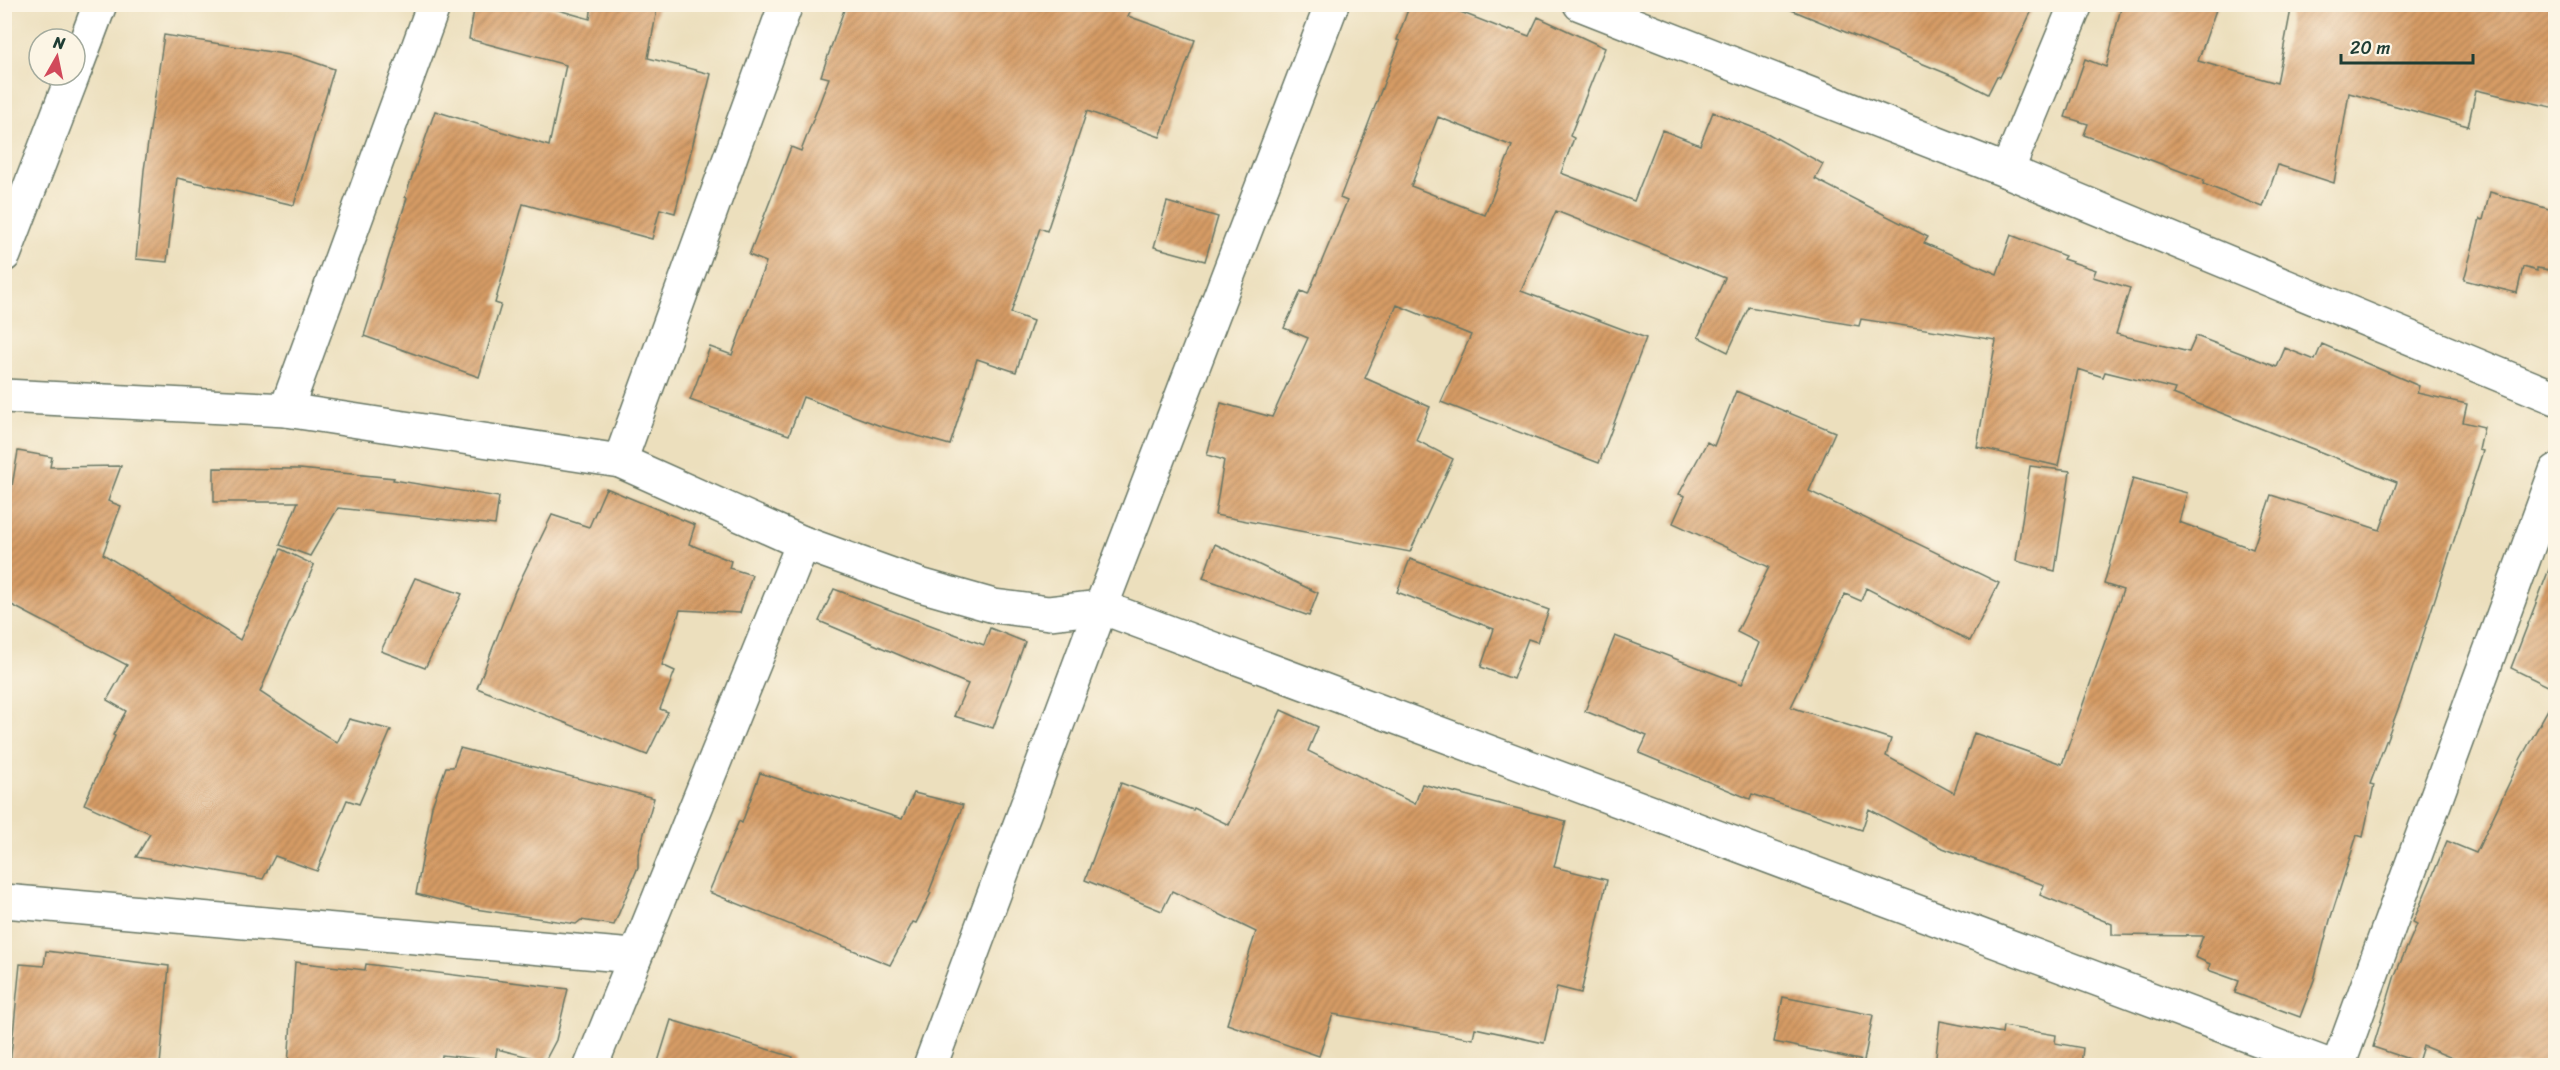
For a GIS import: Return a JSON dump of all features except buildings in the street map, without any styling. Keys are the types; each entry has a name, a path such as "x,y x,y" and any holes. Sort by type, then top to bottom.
{"street":[{"path":"87,38 100,4"},
{"path":"286,411 434,4"},
{"path":"620,461 786,4"},
{"path":"930,1065 1101,607 1332,4"},
{"path":"1580,4 2007,171 2556,398"},
{"path":"2007,171 2076,4"},
{"path":"4,255 68,87"},
{"path":"4,396 286,411 620,461 803,543 920,585 994,606 1049,613 1101,607 2330,1065"},
{"path":"2338,1065 2556,471"},
{"path":"591,1065 633,956 803,543"},
{"path":"4,901 633,956"}]}
